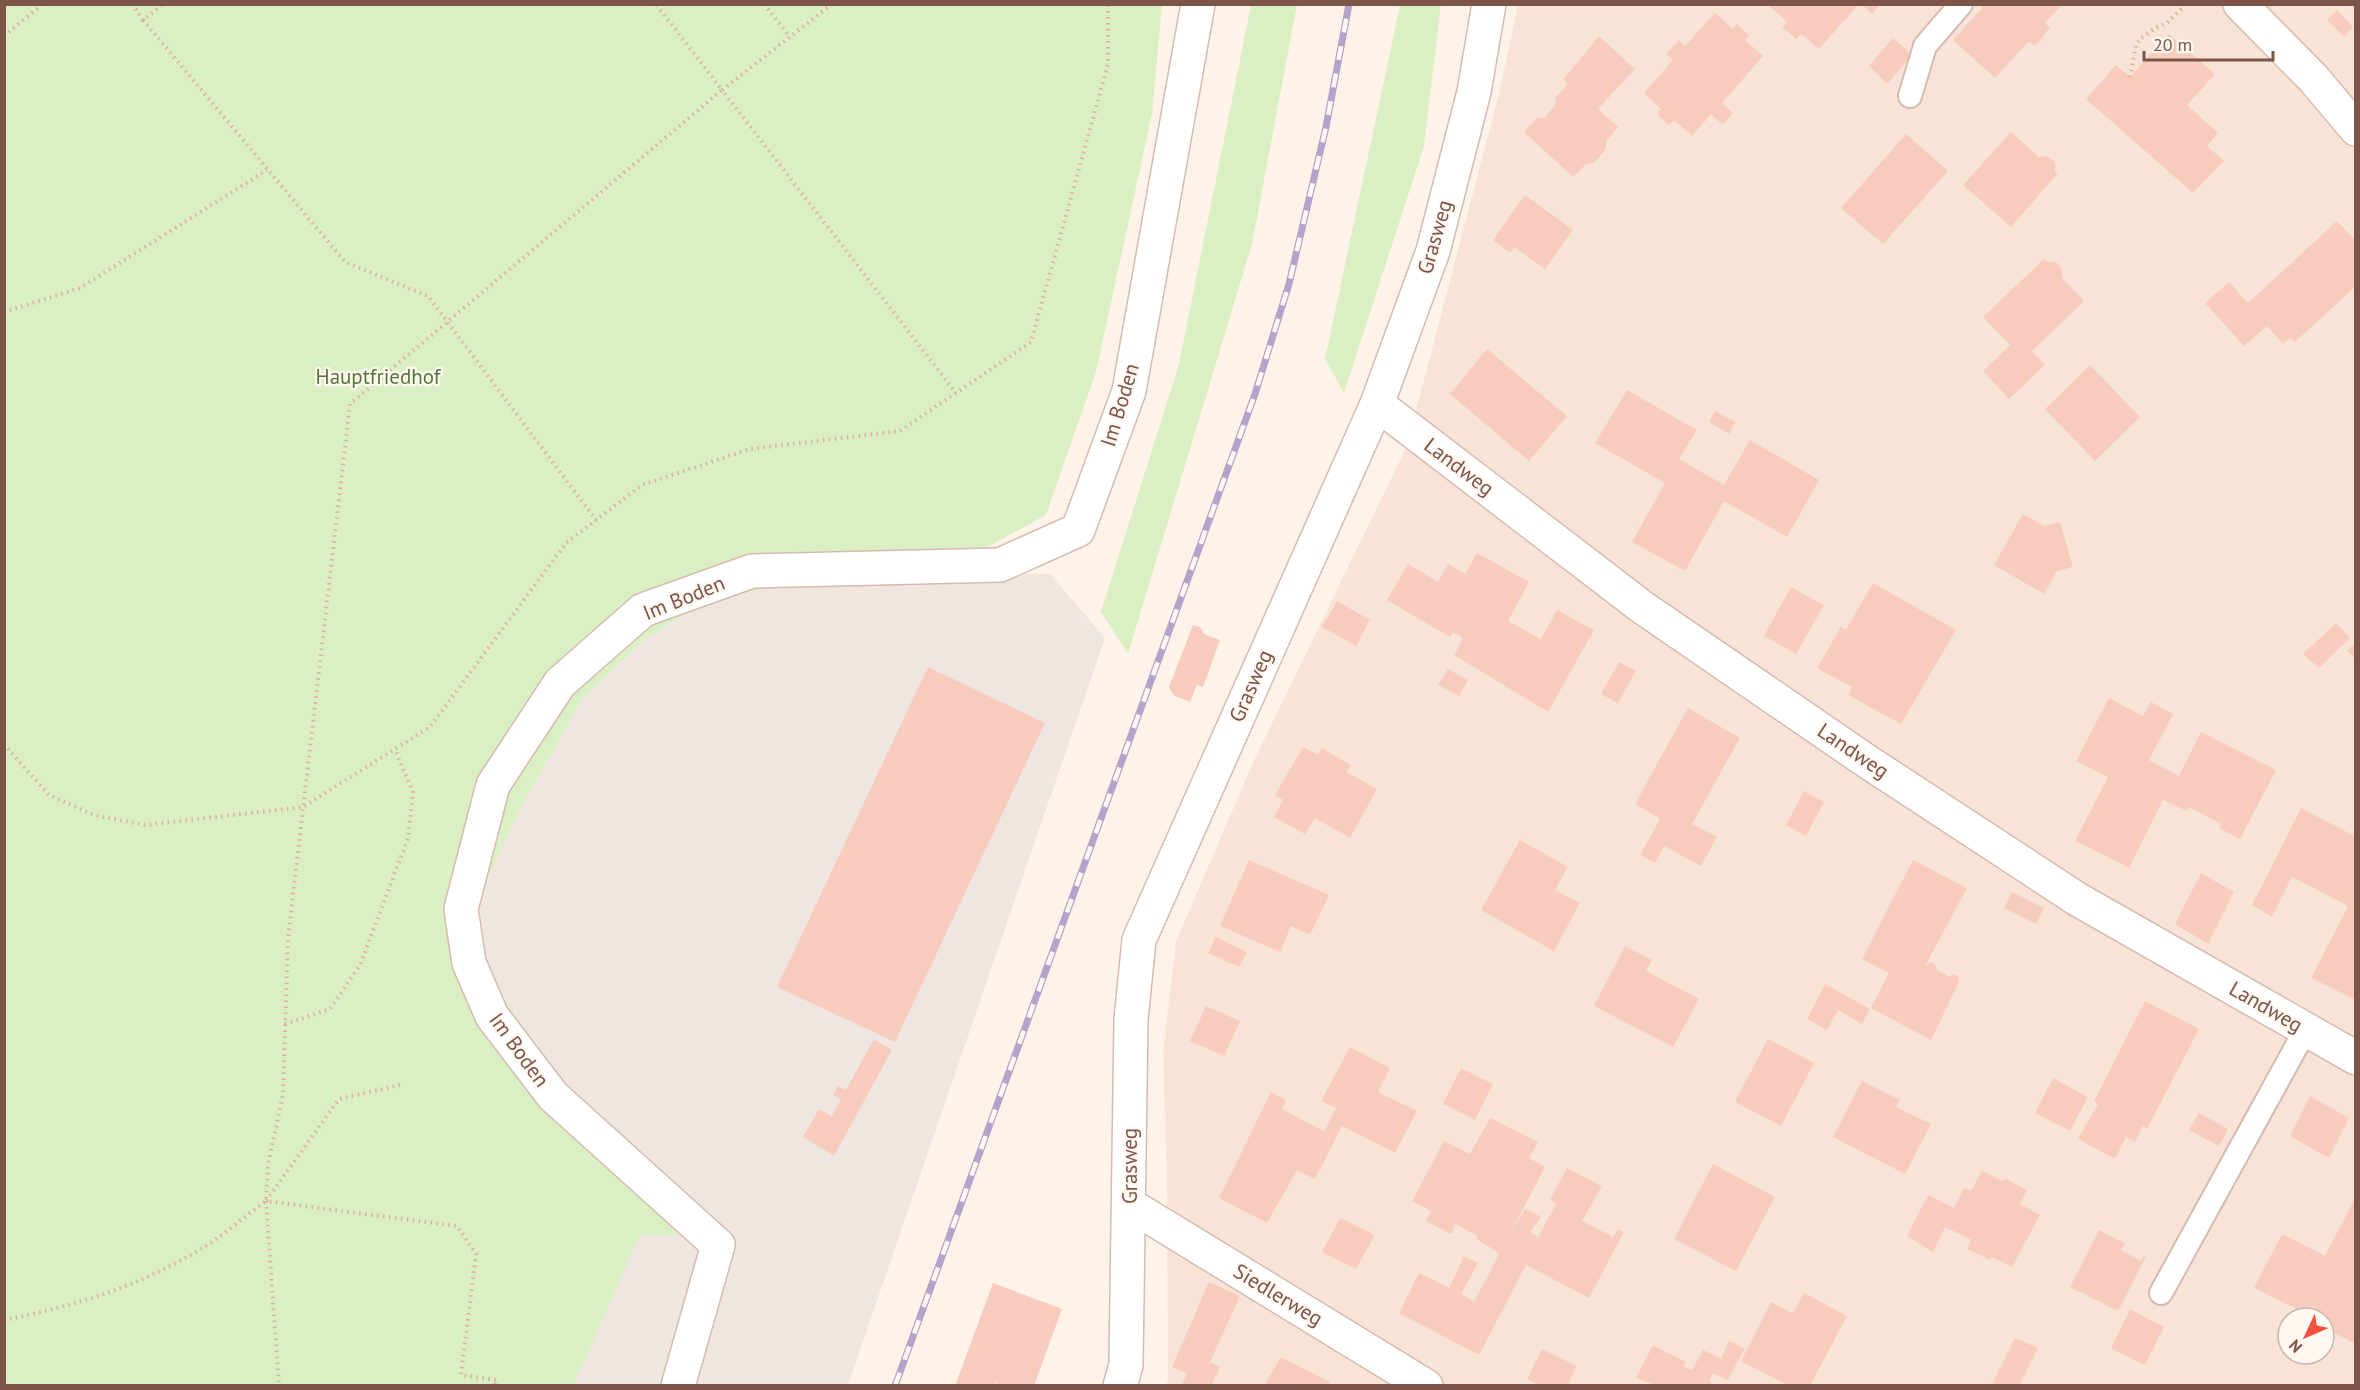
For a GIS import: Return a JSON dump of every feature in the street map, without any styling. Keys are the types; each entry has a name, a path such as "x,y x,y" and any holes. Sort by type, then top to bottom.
{"street":[{"name":"Im Boden","path":"678,1386 718,1245 627,1160 553,1096 492,1016 469,963 461,909 493,785 560,683 643,610 752,571 1000,566 1078,530 1129,391 1198,4"},
{"name":"Grasweg","path":"1119,1386 1126,1365 1131,1019 1139,940 1377,404 1433,251 1474,92 1489,4"},
{"path":"2240,4 2313,78 2355,129"},
{"name":"Landweg","path":"1377,404 1642,607 1868,762 2077,899 2355,1058"},
{"name":"Siedlerweg","path":"1130,1205 1426,1386"}],"lane":[{"path":"1910,96 1925,46 1961,4"},
{"path":"2161,1293 2306,1029"}],"path":[{"path":"4,36 43,4"},
{"path":"132,4 345,262 428,297 596,520"},
{"path":"143,20 163,4"},
{"path":"656,4 956,393"},
{"path":"764,4 790,38"},
{"path":"279,1386 266,1201 268,1165 283,1094 288,938 350,404 722,90 832,4"},
{"path":"4,744 49,795 94,815 145,825 303,807 430,727 566,543 642,485 750,449 900,430 956,393 1031,342 1108,64 1108,4"},
{"path":"2130,77 2136,45 2141,38 2155,28 2168,23 2183,7"},
{"path":"4,312 80,288 267,170"},
{"path":"285,1024 330,1009 360,965 408,838 413,792 394,750"},
{"path":"4,1320 46,1312 122,1288 200,1250 266,1201 339,1099 400,1085"},
{"path":"266,1201 457,1226 476,1254 461,1375 497,1380 495,1386"}],"shaded area":[{"path":"1518,5 2355,5 2355,1385 1166,1386 1168,1379 1167,1186 1163,1051 1176,941 1256,756 1406,448 1498,98"},
{"path":"938,574 1050,574 1105,638 848,1385 574,1385 640,1234 731,1234 625,1143 541,1062 481,957 476,902 523,804 582,700 642,642 704,601 818,578"}],"green space":[{"name":"Hauptfriedhof","path":"5,5 1162,5 1152,114 1096,372 1046,515 938,574 818,578 704,601 642,642 582,700 523,804 476,902 481,957 541,1062 625,1143 732,1234 640,1235 574,1385 5,1386"},
{"path":"1251,5 1297,5 1252,244 1128,654 1101,612 1179,364"},
{"path":"1400,5 1441,5 1424,146 1344,393 1325,359"}],"building":[{"path":"1772,4 1859,4 1819,49 1801,34 1796,39 1782,27 1787,22 1770,7"},
{"path":"1862,4 1880,4 1872,14"},
{"path":"1983,5 2062,5 2045,23 2050,28 2035,46 2029,41 1995,78 1953,40"},
{"path":"2337,10 2353,27 2344,37 2327,20"},
{"path":"1715,13 1733,29 1737,24 1749,35 1745,40 1763,56 1722,103 1733,113 1723,125 1711,114 1692,136 1674,120 1669,125 1657,114 1661,109 1644,93 1673,60 1666,54 1679,40 1685,46"},
{"path":"2169,34 2215,74 2187,105 2218,133 2207,146 2224,161 2193,193 2086,99 2116,65 2130,77"},
{"path":"1599,36 1635,69 1598,109 1618,127 1606,141 1606,149 1594,163 1586,164 1573,177 1524,132 1537,118 1544,118 1556,104 1555,98 1568,84 1563,80"},
{"path":"1893,38 1912,55 1887,84 1869,66"},
{"path":"2011,132 2039,157 2047,156 2055,162 2055,171 2058,173 2011,227 1963,185"},
{"path":"1906,134 1948,171 1883,244 1841,208"},
{"path":"1525,195 1573,230 1545,269 1514,247 1510,253 1493,240"},
{"path":"2337,221 2356,241 2356,286 2295,342 2290,338 2283,344 2267,326 2244,346 2205,303 2229,282 2248,303"},
{"path":"2044,259 2048,262 2056,262 2062,269 2062,278 2084,301 2032,351 2045,365 2009,399 1983,371 2010,345 1983,317"},
{"path":"1487,349 1567,416 1529,461 1450,394"},
{"path":"2090,365 2140,417 2095,461 2045,409"},
{"path":"1627,390 1697,430 1679,459 1724,485 1750,440 1819,480 1787,537 1724,501 1685,571 1632,542 1665,483 1595,443"},
{"path":"1715,411 1735,422 1729,434 1709,422"},
{"path":"2023,514 2044,526 2060,522 2073,567 2057,571 2044,594 1994,565"},
{"path":"1477,553 1529,582 1508,621 1541,639 1557,610 1594,630 1548,712 1454,655 1463,638 1453,632 1450,637 1387,600 1408,564 1438,582 1448,564 1465,574"},
{"path":"1873,583 1956,630 1901,724 1848,695 1852,687 1817,668 1841,627 1846,630"},
{"path":"1791,587 1824,605 1796,654 1764,636"},
{"path":"1337,601 1370,620 1356,646 1322,627"},
{"path":"2336,623 2350,638 2319,668 2303,654"},
{"path":"1193,625 1200,627 1204,634 1220,640 1203,687 1197,685 1190,702 1173,695 1169,687"},
{"path":"2356,643 2356,660 2347,650"},
{"path":"1619,662 1636,671 1618,703 1601,694"},
{"path":"928,667 1045,723 895,1042 777,987"},
{"path":"1448,669 1468,680 1459,696 1438,685"},
{"path":"2109,698 2143,716 2151,702 2173,714 2149,760 2179,776 2201,732 2276,770 2240,839 2219,828 2221,824 2189,807 2187,811 2163,800 2129,868 2075,841 2108,777 2076,761"},
{"path":"1688,708 1740,738 1692,824 1717,837 1701,866 1664,846 1655,863 1640,855 1660,819 1635,804"},
{"path":"1303,747 1318,755 1322,748 1351,765 1346,772 1377,789 1350,838 1315,818 1305,834 1274,817 1283,800 1275,795"},
{"path":"1804,791 1824,802 1806,836 1786,825"},
{"path":"2301,808 2356,837 2356,1000 2311,978 2348,906 2292,877 2272,917 2252,905"},
{"path":"1520,840 1568,867 1555,890 1580,903 1554,951 1481,910"},
{"path":"1249,860 1329,895 1310,935 1291,926 1280,952 1220,926"},
{"path":"1913,860 1967,888 1925,966 1931,962 1936,965 1937,970 1949,977 1954,974 1959,977 1959,982 1931,1040 1871,1008 1889,973 1862,959"},
{"path":"2201,873 2234,892 2208,944 2175,924"},
{"path":"2012,892 2044,908 2036,924 2004,908"},
{"path":"1216,937 1247,952 1239,967 1208,953"},
{"path":"1625,946 1652,960 1646,971 1699,999 1673,1047 1594,1006"},
{"path":"1825,984 1870,1009 1862,1024 1838,1010 1827,1030 1807,1019"},
{"path":"2145,1001 2199,1029 2147,1129 2143,1126 2135,1142 2126,1137 2115,1159 2078,1139 2098,1104 2094,1101"},
{"path":"1206,1006 1240,1021 1224,1056 1190,1041"},
{"path":"874,1039 892,1050 834,1156 803,1137 819,1109 832,1116 841,1099 833,1095 838,1086 846,1090"},
{"path":"1768,1039 1814,1063 1781,1126 1735,1102"},
{"path":"1350,1047 1390,1068 1378,1092 1417,1111 1395,1153 1342,1126 1315,1179 1297,1170 1267,1223 1219,1198 1271,1092 1286,1100 1282,1109 1324,1131 1336,1108 1321,1101"},
{"path":"1461,1068 1493,1084 1475,1120 1443,1104"},
{"path":"2053,1078 2088,1097 2070,1131 2035,1113"},
{"path":"1862,1081 1900,1100 1896,1107 1931,1124 1905,1174 1833,1137"},
{"path":"2310,1096 2349,1118 2329,1158 2290,1136"},
{"path":"2199,1113 2228,1129 2219,1146 2189,1130"},
{"path":"1490,1118 1538,1142 1529,1158 1545,1167 1510,1234 1525,1209 1541,1217 1530,1232 1538,1237 1556,1204 1550,1200 1567,1168 1602,1186 1582,1221 1613,1237 1618,1229 1624,1232 1589,1298 1526,1265 1479,1355 1399,1313 1419,1273 1449,1288 1464,1256 1478,1263 1461,1294 1474,1301 1499,1253 1476,1239 1478,1236 1456,1224 1451,1234 1426,1221 1431,1211 1412,1201 1444,1141 1470,1154"},
{"path":"1713,1164 1775,1197 1736,1271 1674,1239"},
{"path":"1982,1171 2003,1181 2004,1178 2027,1190 2020,1204 2040,1215 2012,1267 1992,1257 1990,1260 1967,1249 1971,1240 1945,1227 1933,1252 1907,1236 1928,1195 1954,1208 1964,1188 1971,1191"},
{"path":"2356,1196 2356,1344 2336,1334 2336,1306 2291,1306 2254,1288 2282,1234 2325,1256"},
{"path":"1340,1218 1375,1235 1356,1269 1322,1252"},
{"path":"2099,1230 2125,1243 2121,1250 2141,1261 2144,1255 2146,1256 2118,1311 2070,1287"},
{"path":"1209,1282 1240,1296 1210,1362 1220,1367 1211,1386 1181,1386 1187,1373 1172,1367"},
{"path":"993,1283 1062,1309 1034,1386 1002,1386 995,1383 994,1386 955,1386"},
{"path":"1804,1293 1847,1316 1810,1386 1789,1386 1741,1361 1771,1302 1793,1313"},
{"path":"2130,1309 2164,1327 2145,1365 2111,1348"},
{"path":"2015,1338 2038,1348 2019,1386 1991,1386"},
{"path":"1729,1341 1745,1348 1728,1380 1713,1373 1709,1381 1718,1386 1658,1386 1636,1378 1653,1345 1686,1362 1684,1367 1692,1370 1703,1350 1721,1359"},
{"path":"1542,1349 1577,1366 1567,1386 1539,1386 1527,1379"},
{"path":"1281,1357 1330,1382 1328,1386 1264,1386"}],"railway":[{"path":"895,1386 1255,394 1289,284 1326,127 1349,4"}]}
